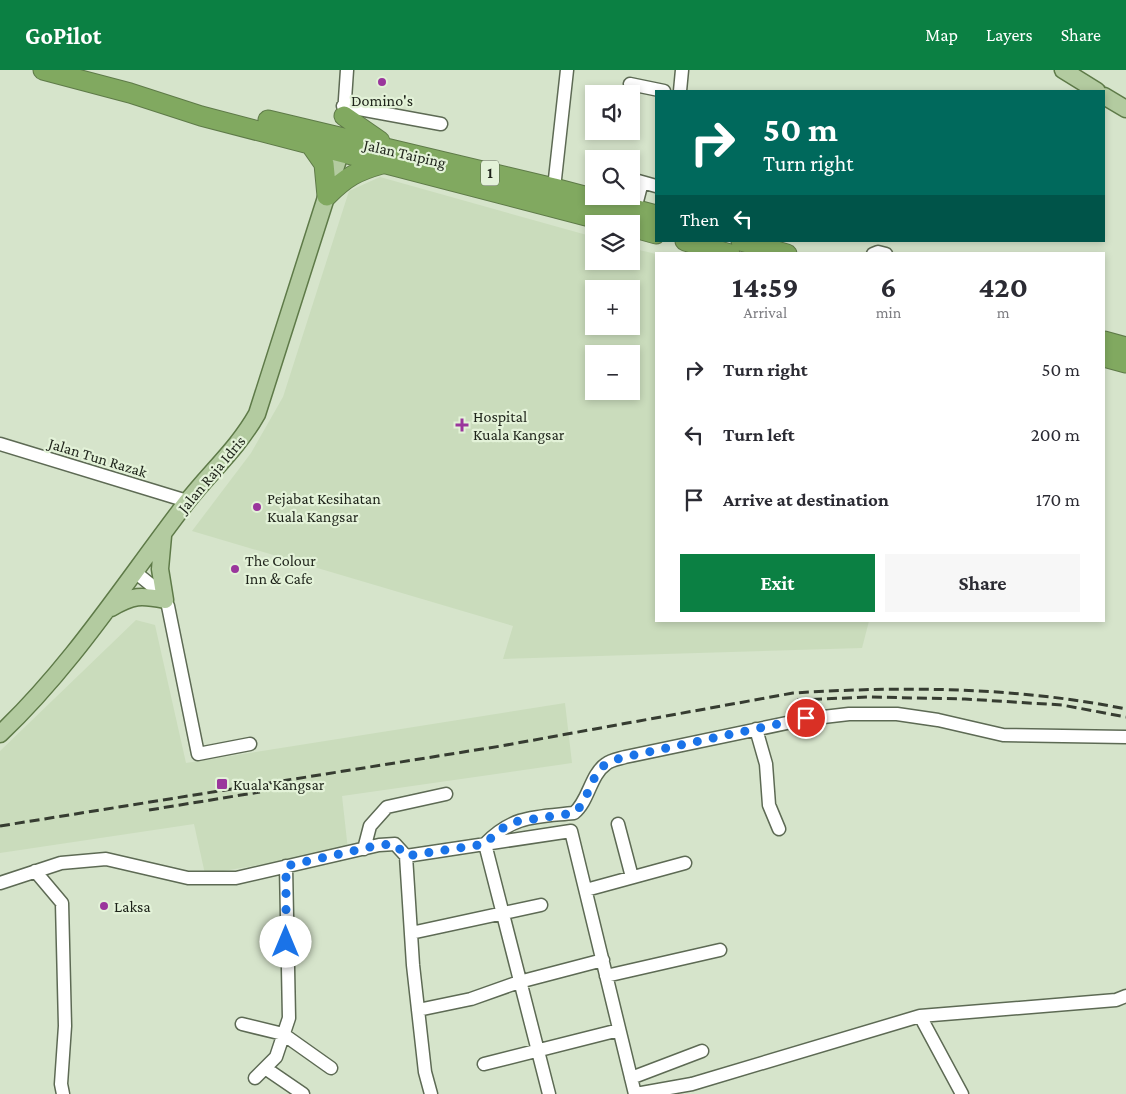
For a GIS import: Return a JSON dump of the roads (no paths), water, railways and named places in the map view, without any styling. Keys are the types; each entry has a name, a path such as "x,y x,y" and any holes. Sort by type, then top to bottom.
{"highway":[{"name":"Jalan Taiping","path":"43,70 97,76 152,99 201,116 310,144 343,146"},
{"name":"Jalan Taiping","path":"152,99 203,104 343,146 389,157 554,188 655,216"},
{"path":"327,196 345,178 389,157 344,111"},
{"path":"310,144 324,164 327,196"},
{"name":"Jalan Taiping","path":"389,157 586,215"},
{"path":"635,209 643,220 655,226"},
{"path":"640,230 655,234"},
{"path":"689,242 723,252"},
{"path":"749,242 764,244 782,252"},
{"path":"1105,341 1126,348"},
{"path":"1105,357 1126,364"}],"main road":[{"path":"1063,70 1095,90"},
{"path":"1105,97 1126,110"},
{"name":"Jalan Raja Idris","path":"0,734 42,692 135,572 187,501 245,436 257,414 343,146"},
{"path":"104,611 128,598 146,596 165,600 160,569 163,534"}],"street":[{"path":"343,146 347,70"},
{"path":"554,188 567,70"},
{"path":"680,90 682,70"},
{"path":"630,84 659,90"},
{"path":"344,111 441,124"},
{"path":"640,182 655,186"},
{"path":"635,205 635,209"},
{"name":"Jalan Tun Razak","path":"0,444 187,501"},
{"path":"135,572 161,593 165,600 170,616 198,754 250,744"},
{"path":"485,844 498,831 513,822 574,813 579,809 597,774 606,764 625,757 806,718 849,714 897,714 938,720 1003,735 1126,737"},
{"path":"756,729 766,764 769,805 779,829"},
{"path":"364,849 370,826 387,807 446,794"},
{"path":"618,824 632,877"},
{"path":"406,856 571,831 635,1094 692,1084 920,1016 1116,1000 1126,996"},
{"path":"0,883 61,863 106,859 188,878 236,878 364,849 395,844 406,856 418,1010 425,1072 431,1094"},
{"path":"485,844 549,1094"},
{"path":"586,890 685,863"},
{"path":"255,1078 276,1057 289,1018 286,866"},
{"path":"35,872 62,903 65,1026 61,1084 63,1094"},
{"path":"411,933 541,905"},
{"path":"606,976 720,950"},
{"path":"418,1010 471,999 519,982 603,960"},
{"path":"920,1016 962,1094"},
{"path":"242,1024 283,1034 331,1068"},
{"path":"484,1064 619,1030"},
{"path":"631,1078 702,1051"},
{"path":"265,1068 303,1094"}],"railway":[{"path":"0,826 501,746 793,693 877,689 1002,692 1044,696 1126,709"},
{"path":"797,700 869,697 965,699 1062,705 1126,717"},
{"path":"149,810 260,792"}],"place":[{"name":"Domino's","path":"382,82"},
{"name":"Hospital Kuala Kangsar","path":"462,425"},
{"name":"Pejabat Kesihatan Kuala Kangsar","path":"257,507"},
{"name":"The Colour Inn & Cafe","path":"235,569"},
{"name":"Kuala Kangsar","path":"222,784"},
{"name":"Laksa","path":"104,906"}]}
